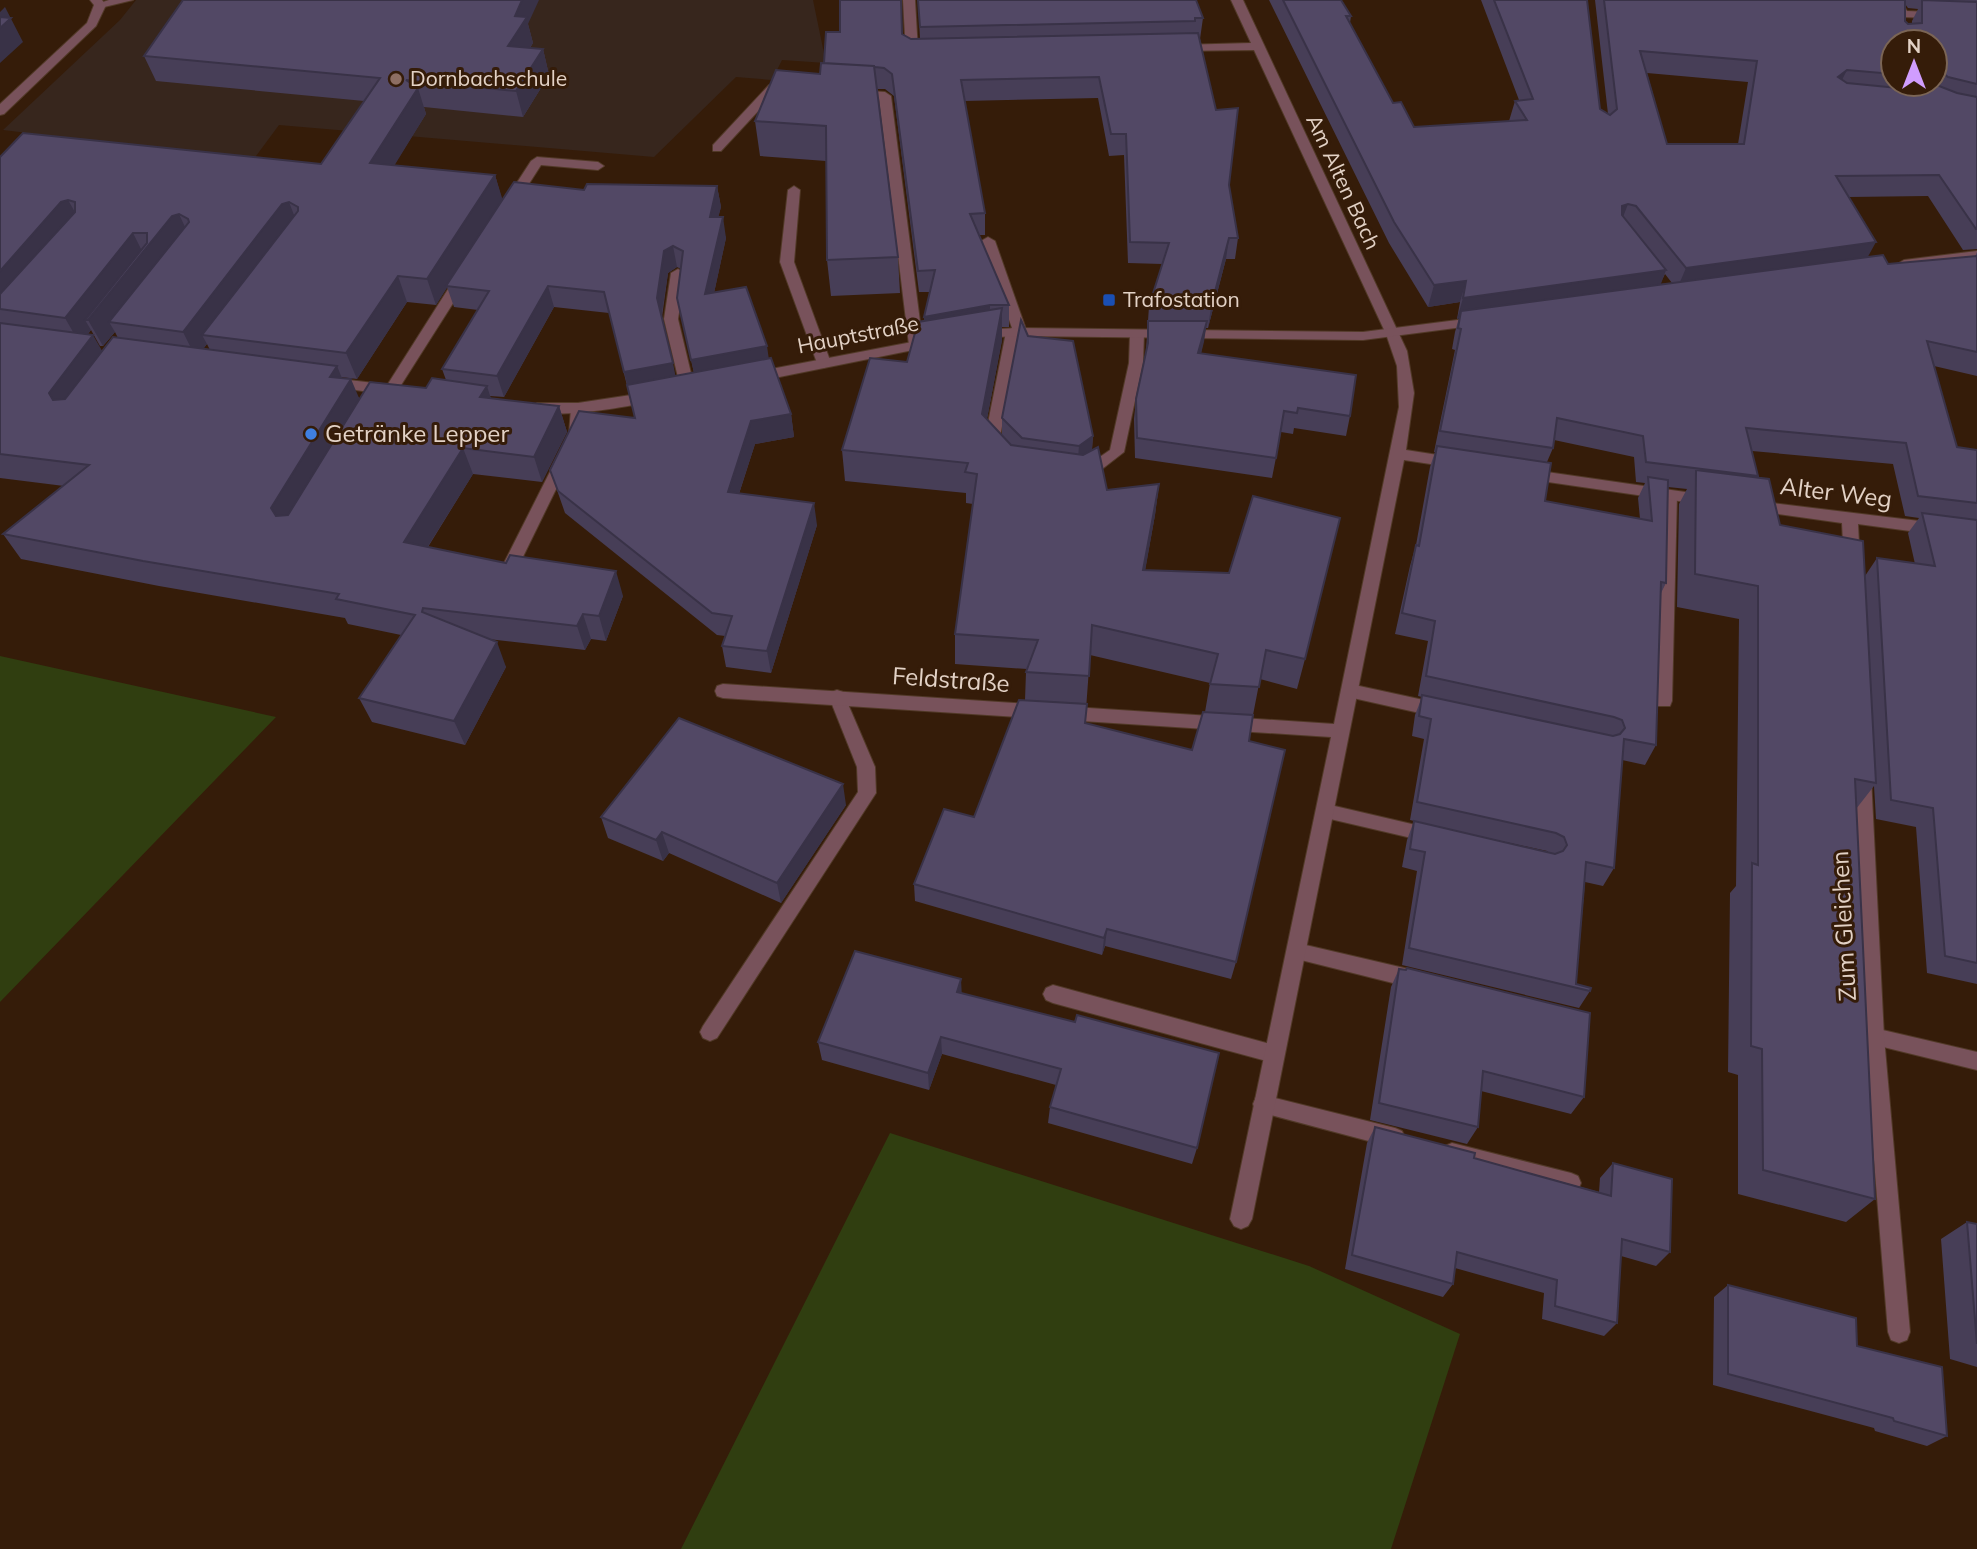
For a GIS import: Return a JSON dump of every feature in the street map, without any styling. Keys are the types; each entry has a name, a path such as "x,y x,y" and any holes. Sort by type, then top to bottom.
{"street":[{"path":"0,111 92,24 98,3 127,0"},
{"path":"909,0 912,55 939,54"},
{"name":"Am Alten Bach","path":"1237,0 1393,334"},
{"path":"1894,0 1903,18 1977,17"},
{"path":"1161,49 1258,46"},
{"path":"717,148 773,88 798,89"},
{"path":"847,93 884,96 916,345"},
{"path":"500,218 537,161 598,166"},
{"path":"794,190 787,262 824,363"},
{"path":"988,241 1016,332 991,443 1008,460"},
{"path":"1884,266 1977,255"},
{"path":"317,381 388,393 471,264"},
{"path":"518,406 578,408 682,391 671,319 678,273"},
{"name":"Hauptstraße","path":"740,380 955,337 1016,332 1363,336 1499,319"},
{"path":"1068,476 1081,478 1117,452 1136,363 1137,334"},
{"path":"1241,1219 1407,405 1405,361 1393,334"},
{"path":"510,567 576,434 578,408"},
{"path":"1398,454 1479,467"},
{"name":"Alter Weg","path":"1507,471 1669,495 1977,534"},
{"path":"1664,701 1669,495"},
{"path":"1850,517 1853,586"},
{"name":"Feldstraße","path":"723,691 1342,731"},
{"path":"1350,691 1456,714"},
{"path":"710,1032 867,793 866,766 837,697"},
{"name":"Zum Gleichen","path":"1861,763 1874,1037 1899,1332"},
{"path":"1326,811 1455,841"},
{"path":"1297,951 1432,984"},
{"path":"1053,994 1274,1054"},
{"path":"1874,1037 1977,1061"},
{"path":"1264,1104 1410,1142"},
{"path":"1437,1149 1571,1183"}],"shaded area":[{"name":"Dornbachschule","path":"136,0 813,0 826,63 782,60 772,80 736,77 654,157 279,125 253,160 3,130 120,20"}],"green space":[{"path":"0,656 276,717 0,1002"},
{"path":"890,1133 1309,1266 1460,1334 1391,1549 681,1549"}],"building":[{"path":"183,0 522,0 515,16 527,17 508,46 543,49 516,91 406,80 418,88 370,163 495,175 427,279 398,276 346,353 202,335 298,211 298,207 289,202 282,204 183,332 109,322 189,222 179,214 172,216 88,320 85,320 147,243 147,233 133,233 65,318 0,309 0,294 75,212 75,202 61,202 0,271 0,157 23,133 321,164 380,78 144,56"},
{"path":"840,0 901,0 902,34 911,39 1198,33 1216,110 1238,108 1229,185 1238,238 1229,238 1211,307 1149,306 1169,243 1130,242 1126,134 1111,134 1099,77 961,80 985,213 970,214 1009,305 990,305 924,317 935,270 918,271 892,74 884,68 874,66 824,63 826,32 840,32"},
{"path":"918,0 1196,0 1203,18 1195,18 1195,21 920,27"},
{"path":"1283,0 1341,0 1351,16 1346,16 1393,103 1401,102 1414,127 1527,120 1515,101 1533,99 1494,0 1587,0 1600,109 1610,115 1617,109 1604,0 1905,0 1905,21 1908,24 1922,23 1922,0 1977,2 1977,84 1949,77 1949,28 1879,28 1879,73 1847,70 1838,77 1847,83 1879,86 1879,98 1949,98 1949,90 1977,97 1977,229 1939,175 1836,176 1876,242 1686,268 1636,206 1628,204 1622,206 1622,215 1666,270 1463,298 1466,281 1434,285 1394,222","holes":["1640,51 1757,61 1744,144 1667,144"]},
{"path":"0,17 11,18 0,28"},
{"path":"821,63 874,66 898,257 827,260 826,126 755,121 776,70 820,74"},
{"path":"514,182 584,190 587,184 717,186 710,217 723,217 705,294 746,287 767,346 691,360 677,298 683,251 673,246 664,251 657,298 673,363 624,372 604,292 548,286 497,376 442,369 489,291 446,286"},
{"path":"1883,255 1888,264 1977,256 1977,352 1927,341 1957,447 1977,450 1977,503 1918,496 1906,443 1746,428 1758,476 1646,462 1643,436 1557,418 1553,448 1440,431 1461,329 1458,328 1461,311"},
{"path":"1002,308 982,414 1011,445 1083,455 1098,447 1107,490 1159,484 1143,570 1229,573 1253,496 1340,518 1305,659 1266,650 1259,687 1210,684 1218,654 1092,625 1089,676 1026,672 1038,640 955,634 977,474 965,472 968,463 842,450 870,358 907,362 918,322"},
{"path":"1021,320 1028,336 1073,341 1093,436 1079,446 1022,438 1002,418"},
{"path":"1148,321 1207,321 1198,353 1356,375 1350,416 1298,408 1297,413 1284,411 1276,458 1137,438 1136,399 1148,343"},
{"path":"0,323 93,335 49,393 53,400 65,399 113,337 337,366 330,377 351,379 271,508 276,516 288,515 370,382 426,388 432,378 487,386 480,397 559,406 534,457 463,448 404,542 506,563 510,555 616,571 599,616 583,614 577,626 423,608 422,612 497,642 454,721 359,698 415,615 336,599 339,594 3,534 89,465 0,454"},
{"path":"771,358 791,414 751,421 728,492 814,503 767,651 722,646 732,616 712,613 558,491 550,470 579,411 635,418 627,385"},
{"path":"1437,446 1551,463 1545,501 1652,521 1648,477 1668,480 1666,583 1661,582 1656,745 1624,739 1614,868 1586,862 1576,984 1591,988 1590,991 1409,948 1425,852 1410,849 1414,821 1555,854 1563,851 1567,845 1564,837 1556,833 1417,802 1431,719 1419,716 1422,695 1613,736 1620,734 1625,728 1622,720 1614,717 1426,676 1435,621 1402,613 1416,545 1419,546"},
{"path":"1696,470 1769,479 1780,525 1863,541 1876,783 1855,779 1875,1199 1763,1170 1762,1049 1751,1046 1752,863 1758,865 1758,586 1695,574"},
{"path":"1922,513 1977,520 1977,963 1945,956 1933,808 1891,800 1877,558 1935,566"},
{"path":"1019,700 1087,704 1085,723 1192,750 1203,712 1253,715 1249,741 1285,750 1236,962 1107,929 1104,938 914,884 944,809 974,817"},
{"path":"679,718 843,784 777,883 662,832 656,840 601,817"},
{"path":"855,951 961,979 957,992 1075,1022 1077,1015 1219,1053 1197,1148 1050,1107 1061,1069 941,1037 928,1073 818,1042"},
{"path":"1407,968 1590,1013 1584,1097 1483,1071 1478,1127 1379,1103 1399,969"},
{"path":"1375,1127 1475,1153 1474,1158 1611,1196 1613,1163 1672,1179 1670,1252 1622,1239 1617,1323 1555,1306 1557,1280 1457,1252 1453,1284 1352,1255"},
{"path":"1967,1222 1977,1224 1977,1344"},
{"path":"1728,1285 1856,1318 1857,1346 1942,1367 1947,1436 1894,1421 1893,1418 1728,1374"}],"place":[{"name":"Dornbachschule","path":"396,79"},
{"name":"Trafostation","path":"1109,300"},
{"name":"Getränke Lepper","path":"311,434"}]}
